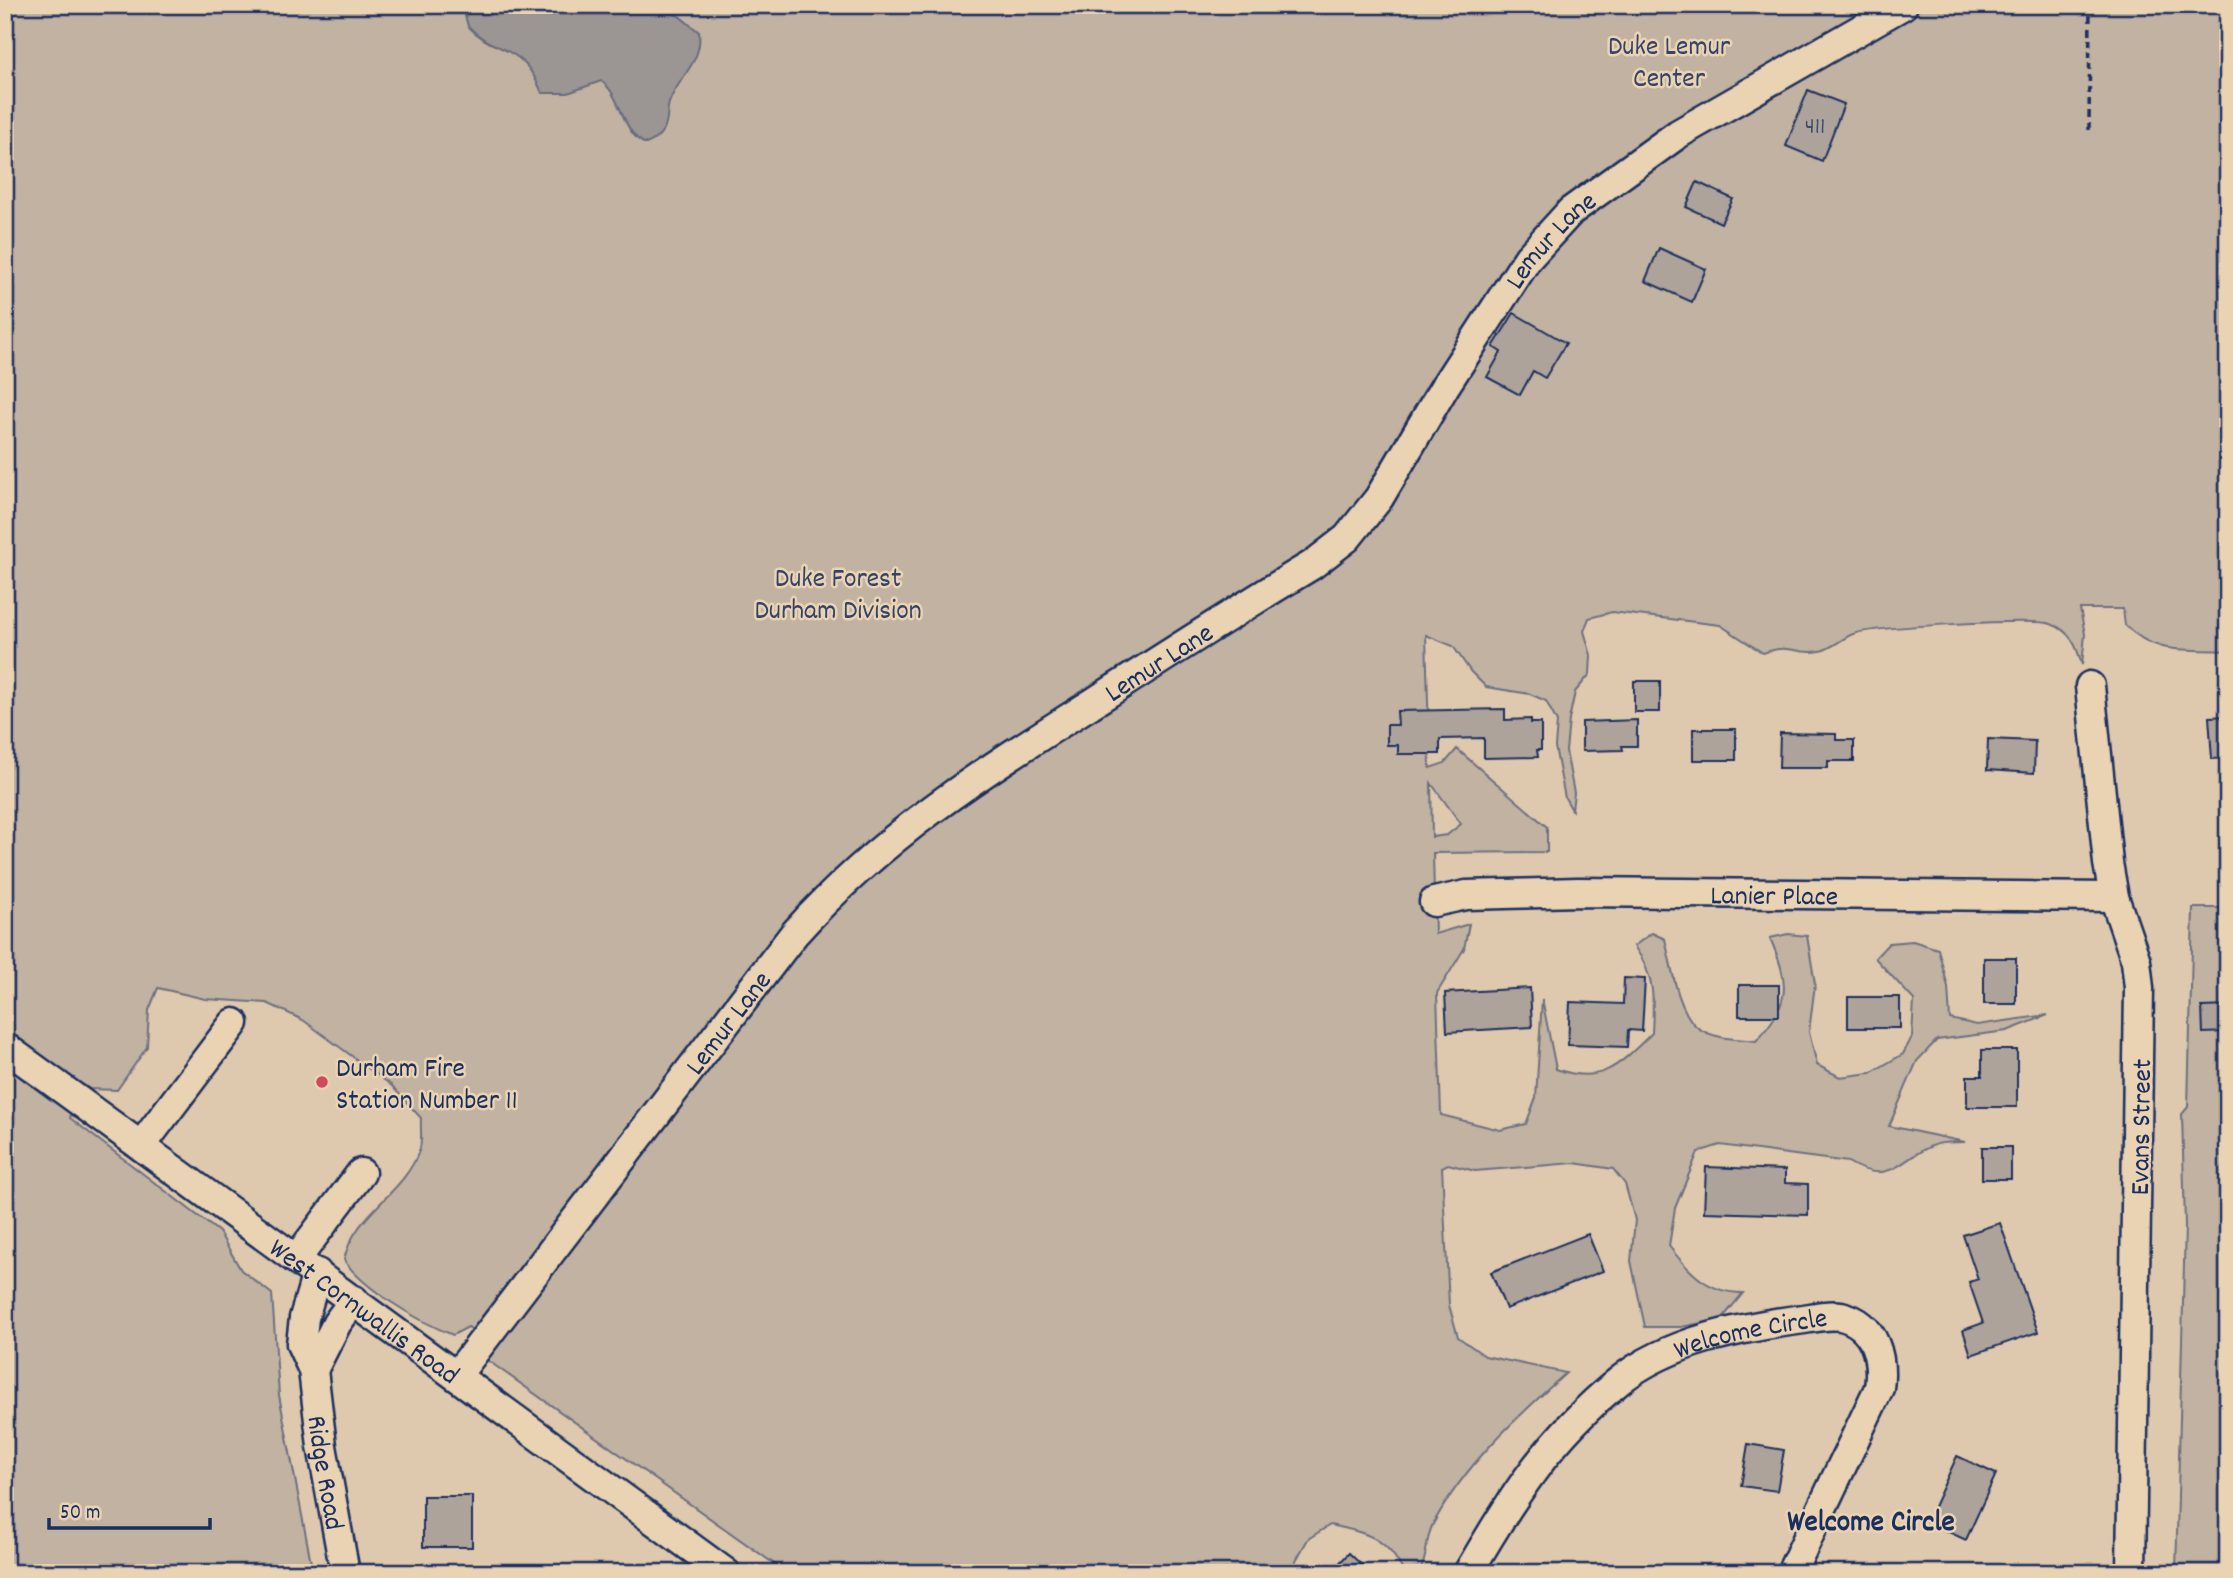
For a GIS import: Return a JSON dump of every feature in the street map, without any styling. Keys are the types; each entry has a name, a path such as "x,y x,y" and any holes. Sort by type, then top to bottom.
{"street":[{"name":"Lemur Lane","path":"456,1376 794,934 834,890 884,845 961,786 1312,565 1346,538 1379,498 1445,386 1528,258 1571,211 1678,134 1903,5"},
{"name":"Evans Street","path":"2090,686 2114,897 2136,961 2139,988 2131,1573"},
{"name":"Lanier Place","path":"1434,902 1466,895 1578,892 2114,897"},
{"path":"141,1146 234,1023"},
{"name":"West Cornwallis Road","path":"5,1047 726,1573"},
{"path":"307,1266 361,1173"},
{"name":"Ridge Road","path":"307,1266 301,1344 313,1370 322,1446 345,1573"},
{"path":"313,1370 337,1323 354,1300"},
{"name":"Welcome Circle","path":"1468,1573 1539,1461 1561,1433 1621,1379 1668,1352 1702,1341 1773,1323 1842,1316 1863,1327 1877,1346 1882,1366 1879,1388 1791,1573"}],"path":[{"path":"2089,130 2090,5"}],"green space":[{"name":"Duke Forest Durham Division","path":"5,5 2228,5 2228,651 2173,649 2149,642 2125,625 2123,609 2080,609 2085,634 2082,665 2075,646 2064,631 2051,624 2038,622 1919,626 1866,631 1853,634 1820,651 1781,649 1763,653 1720,625 1612,612 1589,618 1584,631 1591,655 1590,674 1575,692 1566,751 1574,793 1572,810 1565,798 1555,747 1557,722 1546,701 1530,694 1486,687 1471,672 1453,646 1426,635 1430,768 1445,763 1457,749 1547,827 1547,852 1433,853 1435,934 1469,924 1464,949 1437,993 1441,1115 1500,1130 1526,1124 1536,1098 1542,999 1556,1069 1572,1074 1598,1073 1609,1069 1630,1054 1652,1033 1652,988 1646,967 1634,946 1652,933 1665,939 1672,973 1684,1009 1697,1027 1718,1036 1756,1041 1776,1015 1784,992 1781,968 1770,938 1788,934 1807,936 1815,984 1809,1032 1817,1065 1840,1077 1870,1073 1903,1054 1912,1037 1914,1000 1875,958 1889,943 1913,941 1938,949 1948,987 1950,1019 1977,1025 2048,1015 2007,1031 1937,1040 1917,1061 1889,1126 1965,1142 1937,1144 1896,1167 1876,1172 1848,1162 1720,1145 1698,1152 1675,1208 1669,1246 1692,1272 1709,1285 1743,1293 1722,1319 1681,1327 1645,1327 1631,1261 1635,1220 1625,1184 1613,1169 1574,1163 1475,1171 1448,1164 1442,1167 1449,1305 1458,1337 1485,1356 1566,1373 1510,1425 1459,1483 1432,1526 1419,1573 1404,1573 1383,1544 1365,1534 1330,1525 1308,1539 1289,1573 787,1573 483,1357 491,1343 468,1327 453,1335 393,1304 364,1282 344,1260 358,1229 402,1180 420,1147 421,1118 391,1085 303,1020 267,1003 205,999 158,988 149,1010 147,1047 117,1090 90,1089 82,1084 70,1118 219,1232 241,1270 272,1294 279,1395 313,1573 5,1573","holes":["1431,783 1461,824 1447,835 1432,837"]},
{"path":"2193,908 2228,908 2228,1573 2176,1573 2185,1225 2182,1114 2188,1107"}],"shaded area":[{"path":"466,5 650,5 679,16 699,32 699,43 694,61 669,103 665,127 656,139 646,144 632,132 614,95 601,81 568,93 542,93 526,65 508,51 479,36 468,26 464,12"}],"building":[{"path":"1808,90 1844,104 1822,161 1786,146"},
{"path":"1697,182 1733,199 1721,223 1686,207"},
{"path":"1659,248 1706,269 1692,302 1645,281"},
{"path":"1514,313 1566,343 1545,378 1533,371 1520,395 1487,377 1501,352 1493,347"},
{"path":"1634,681 1660,681 1660,712 1634,712"},
{"path":"1505,709 1505,720 1531,719 1531,723 1541,723 1541,750 1537,750 1538,757 1484,758 1484,738 1440,739 1440,754 1398,754 1398,745 1387,745 1387,725 1398,725 1397,711"},
{"path":"2228,716 2228,758 2212,759 2209,717"},
{"path":"1637,720 1637,746 1622,746 1623,750 1582,751 1582,722"},
{"path":"1693,729 1736,729 1736,760 1693,760"},
{"path":"1780,733 1836,734 1836,740 1854,740 1854,761 1828,761 1828,768 1779,768"},
{"path":"1988,739 2035,741 2034,773 1987,770"},
{"path":"1984,958 2016,958 2016,1004 1984,1004"},
{"path":"1624,978 1645,979 1642,1031 1628,1030 1627,1047 1568,1045 1570,1002 1623,1004"},
{"path":"1739,985 1779,985 1779,1016 1739,1016"},
{"path":"1530,988 1532,1027 1447,1032 1445,993"},
{"path":"1848,997 1900,997 1900,1028 1848,1028"},
{"path":"2228,1006 2228,1032 2203,1033 2202,1007"},
{"path":"1982,1050 2017,1050 2017,1107 1967,1107 1967,1076 1982,1076"},
{"path":"1982,1147 2011,1147 2011,1179 1982,1179"},
{"path":"1706,1167 1785,1170 1785,1183 1808,1184 1808,1215 1704,1212"},
{"path":"2000,1223 2038,1332 1971,1355 1963,1330 1983,1323 1969,1282 1978,1279 1963,1235"},
{"path":"1588,1234 1603,1271 1506,1309 1491,1272"},
{"path":"1748,1444 1784,1450 1777,1491 1741,1486"},
{"path":"1957,1456 1996,1474 1966,1540 1927,1522"},
{"path":"423,1496 472,1496 472,1547 423,1547"},
{"path":"1349,1553 1370,1573 1330,1573"}],"place":[{"name":"Durham Fire Station Number 11","path":"322,1082"}],"district":[{"name":"Welcome Circle","path":"1871,1520"}],"park label":[{"name":"Duke Lemur Center","path":"1669,60"}]}
